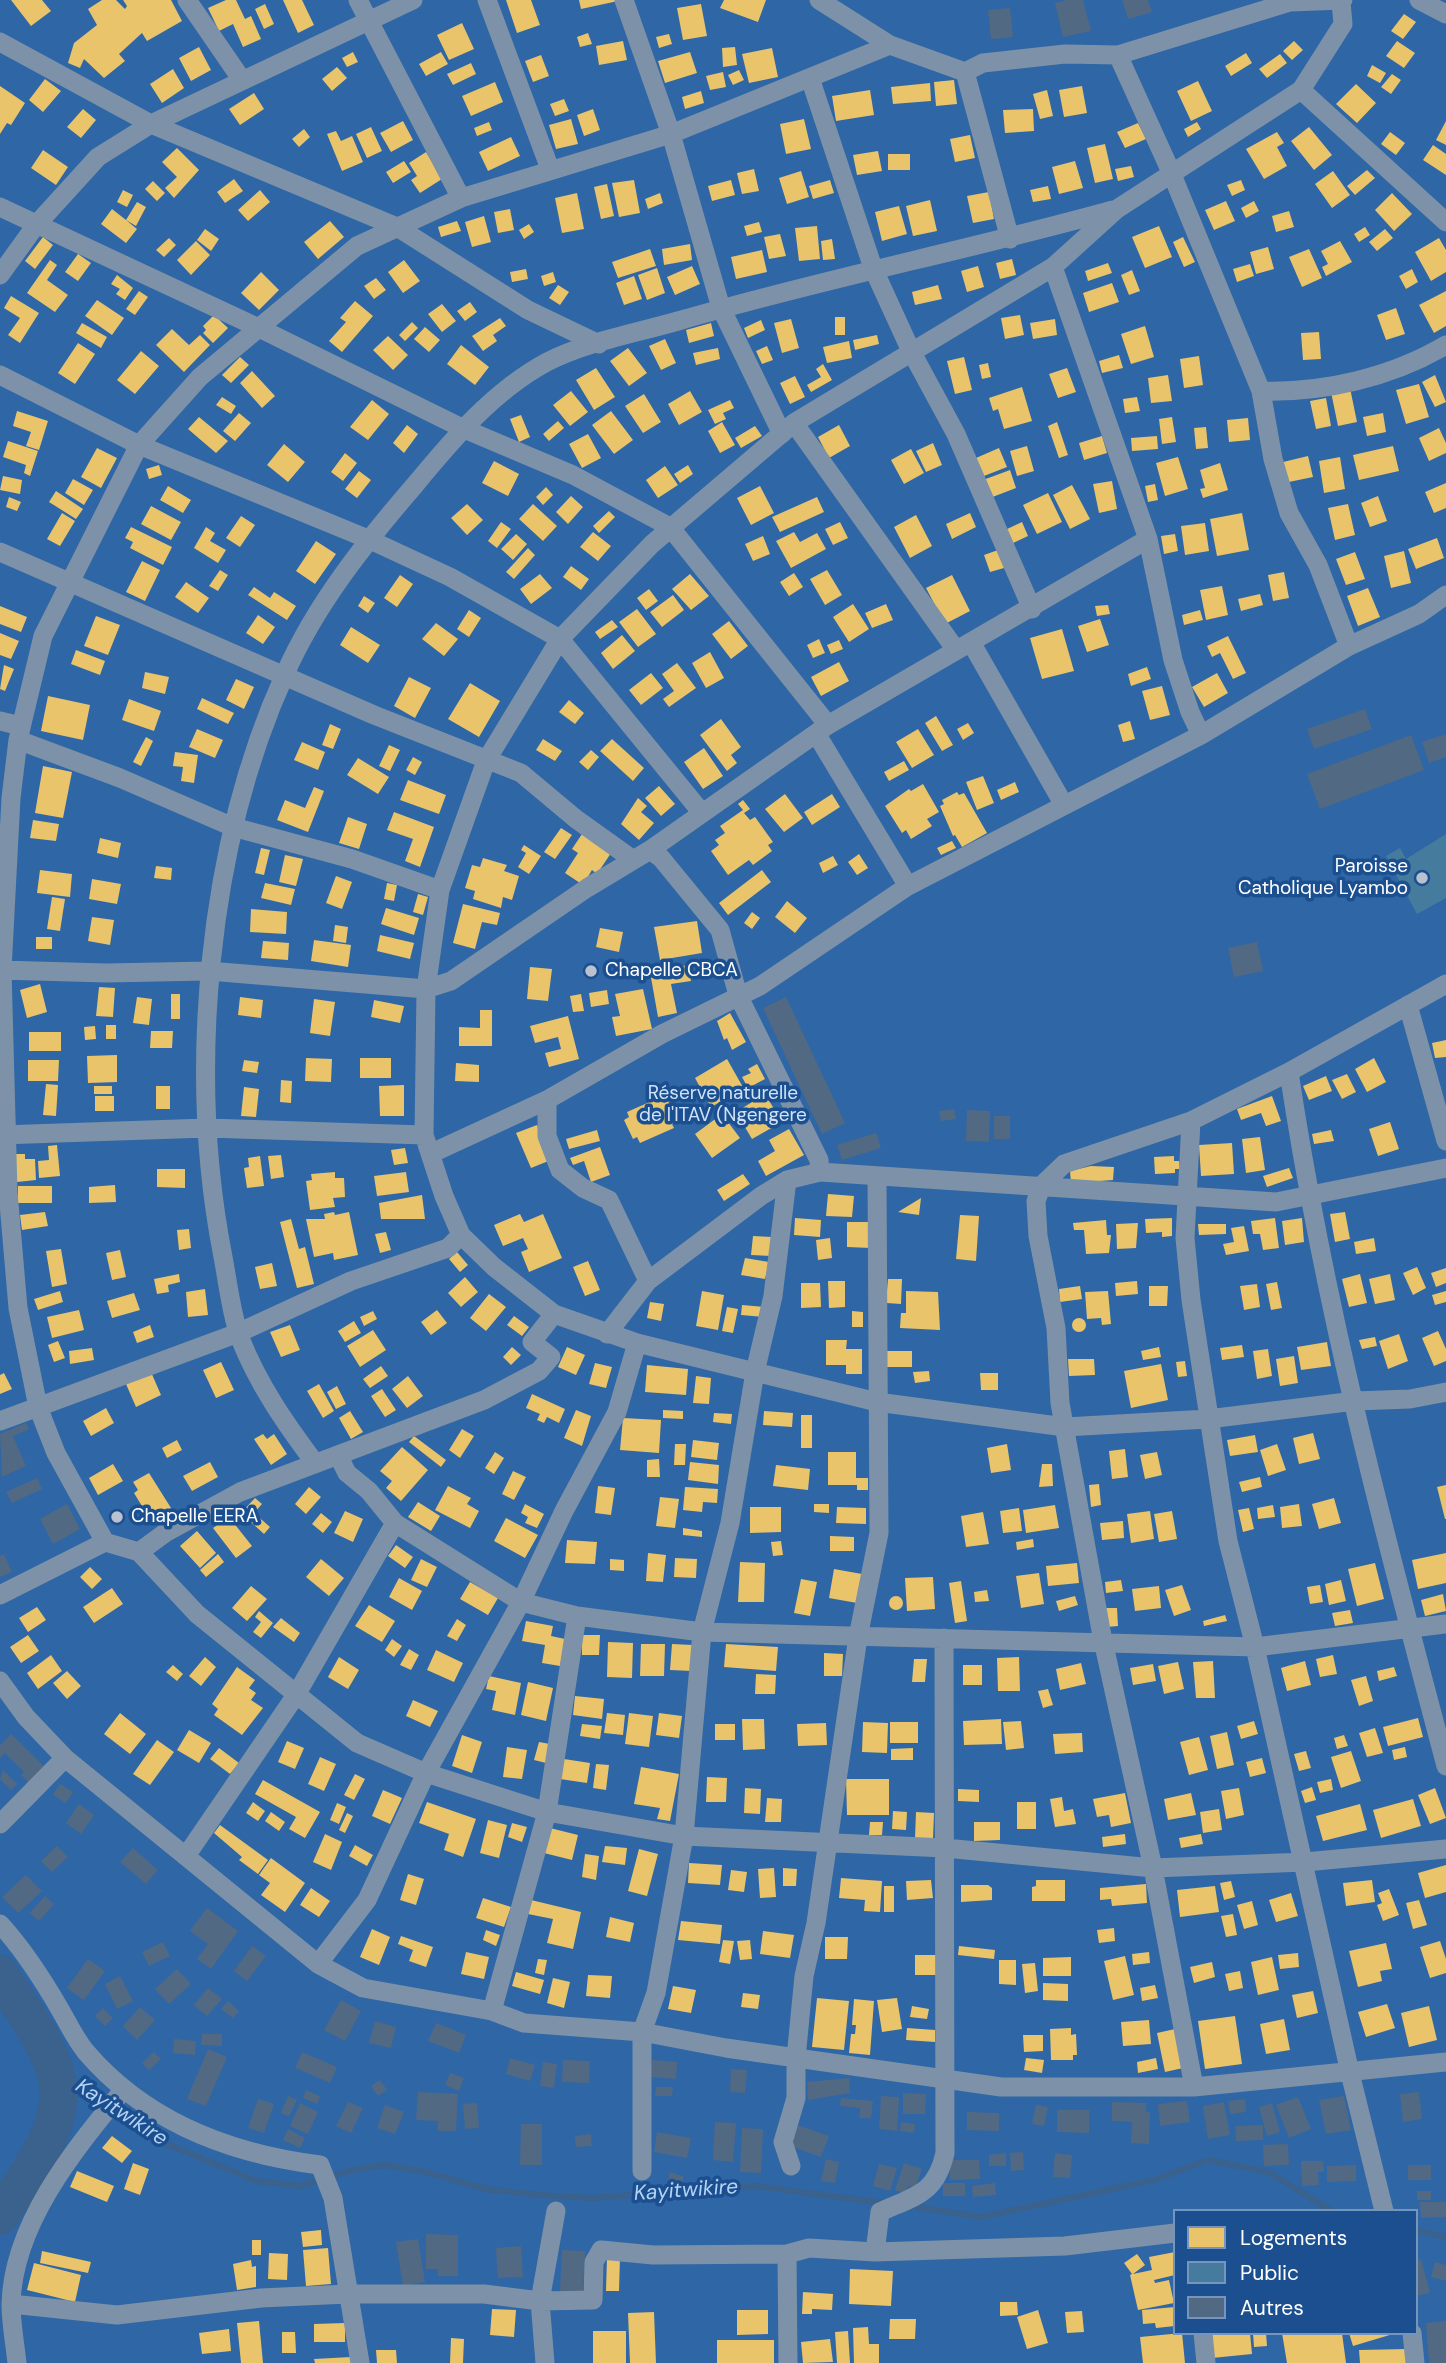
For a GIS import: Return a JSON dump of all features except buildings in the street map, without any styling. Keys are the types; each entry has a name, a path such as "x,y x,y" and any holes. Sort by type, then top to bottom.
{"street":[{"path":"187,0 242,80"},
{"path":"358,0 461,198"},
{"path":"0,275 36,225 98,157 151,124 413,0"},
{"path":"487,0 550,169"},
{"path":"624,0 671,134 721,308 788,429 964,647 1064,805"},
{"path":"819,0 890,45 965,72 983,63 1051,56 1118,55 1290,2 1342,1 1343,24 1301,90 1117,209 1053,267 911,351 788,429 670,527 560,639 486,761 440,890 426,989 428,1144 444,1196 461,1235 494,1267 554,1314 607,1334 877,1402 952,1414 1065,1427 1208,1419 1355,1401 1410,1399 1446,1392"},
{"path":"1419,0 1446,14"},
{"path":"0,42 151,124 397,227 528,310 599,344"},
{"path":"104,1542 56,1452 38,1407 18,1308 3,1134 1,970 11,798 20,733 43,636 139,445 200,377 357,246 461,198 671,134 890,45"},
{"path":"1118,55 1171,172 1261,391 1273,459 1289,513 1318,565 1349,646"},
{"path":"965,72 1010,239"},
{"path":"810,78 873,268 911,351 956,434 1031,609"},
{"path":"1301,90 1443,212"},
{"path":"0,207 259,328 462,428 573,475 670,527 822,730 908,886"},
{"path":"315,1463 279,1416 238,1333 211,1195 208,1128 209,971 233,827 252,761 285,674 321,605 368,539 462,428 511,387 549,361 721,308 873,268 1010,239 1117,209"},
{"path":"1053,267 1148,539 1173,660 1190,712 1201,734"},
{"path":"1261,391 1295,392 1381,374 1446,345"},
{"path":"0,375 139,445 368,539 450,577 560,639 702,813"},
{"path":"1,970 106,973 209,971 426,989 451,981 822,730 1148,539"},
{"path":"0,552 521,774 641,854 661,858 720,930 738,995 820,1160 820,1172"},
{"path":"3,1134 208,1128 428,1144 547,1100 738,995 760,986 908,886 1201,734 1349,646 1419,614 1446,595"},
{"path":"0,720 20,733 233,827 352,859 440,890"},
{"path":"1194,2087 1153,1868 1103,1641 1060,1403 1056,1328 1038,1236 1036,1201 1042,1185 1064,1164 1191,1121 1289,1072 1446,984"},
{"path":"1408,1005 1446,1141"},
{"path":"1289,1072 1308,1197 1410,1630 1446,1766"},
{"path":"547,1100 547,1136 560,1170 583,1188 608,1200 648,1281"},
{"path":"1191,1121 1185,1238 1191,1300 1228,1541 1255,1647 1350,2073 1383,2209"},
{"path":"607,1334 648,1281 761,1196 787,1180 820,1172 1276,1202 1446,1168"},
{"path":"791,2166 783,2142 796,2098 796,2058 804,1976 828,1844 858,1637 878,1533 877,1177"},
{"path":"642,2171 642,2032 656,1993 684,1836 702,1632 730,1523 755,1372 773,1296 787,1180"},
{"path":"0,1421 238,1333 351,1281 448,1248 461,1235"},
{"path":"139,1552 165,1533 240,1492 484,1400 539,1371 551,1357 532,1342 554,1314"},
{"path":"318,1964 367,1900 426,1773 521,1602 564,1511 617,1412 637,1343"},
{"path":"338,1455 347,1473 369,1491 395,1523 521,1602 577,1616 702,1632 1255,1647 1446,1624"},
{"path":"186,1856 296,1695 395,1523"},
{"path":"0,1595 104,1542 139,1552 197,1614 357,1743 426,1773 547,1812 684,1836 946,1848 1153,1868 1305,1862 1446,1849"},
{"path":"492,2011 547,1812 577,1616"},
{"path":"875,2252 880,2212 926,2191 940,2174 945,2153 946,1848 942,1773 944,1638"},
{"path":"0,1681 26,1717 65,1758 318,1964 363,1988 492,2011 524,2023 642,2032 796,2058 1001,2087 1194,2087 1446,2062"},
{"path":"0,1824 65,1758"},
{"path":"0,1924 20,1946 85,2050 124,2089 157,2113 193,2132 248,2153 320,2165 334,2198 360,2363"},
{"path":"17,2363 11,2304 19,2256 29,2229 80,2143 124,2089"},
{"path":"545,2363 540,2301 556,2211"},
{"path":"11,2304 117,2315 261,2298 348,2294 484,2294 540,2301 593,2300 594,2262 601,2250 653,2255 788,2254 809,2248 875,2252 1065,2246 1173,2233"},
{"path":"788,2254 788,2363"},
{"path":"1203,2335 1206,2363"},
{"path":"1412,2335 1415,2363"}],"green space":[{"name":"Réserve naturelle de l'ITAV (Ngengere","path":"0,0 1446,0 1446,2363 0,2363"}],"waterway":[{"path":"0,1974 43,2044 54,2068 58,2088 57,2108 44,2146 0,2216"},
{"name":"Kayitwikire","path":"55,2069 150,2137 256,2181 300,2186 352,2170 384,2165 422,2171 486,2189 539,2195 592,2198 754,2186 885,2203"},
{"name":"Kayitwikire","path":"910,2206 981,2217 1154,2180 1208,2160 1268,2172 1329,2209"},
{"name":"Kayitwikire","path":"1418,2230 1446,2237"}],"place":[{"name":"Paroisse Catholique Lyambo","path":"1422,878"},
{"name":"Chapelle CBCA","path":"591,971"},
{"name":"Chapelle EERA","path":"117,1517"}]}
